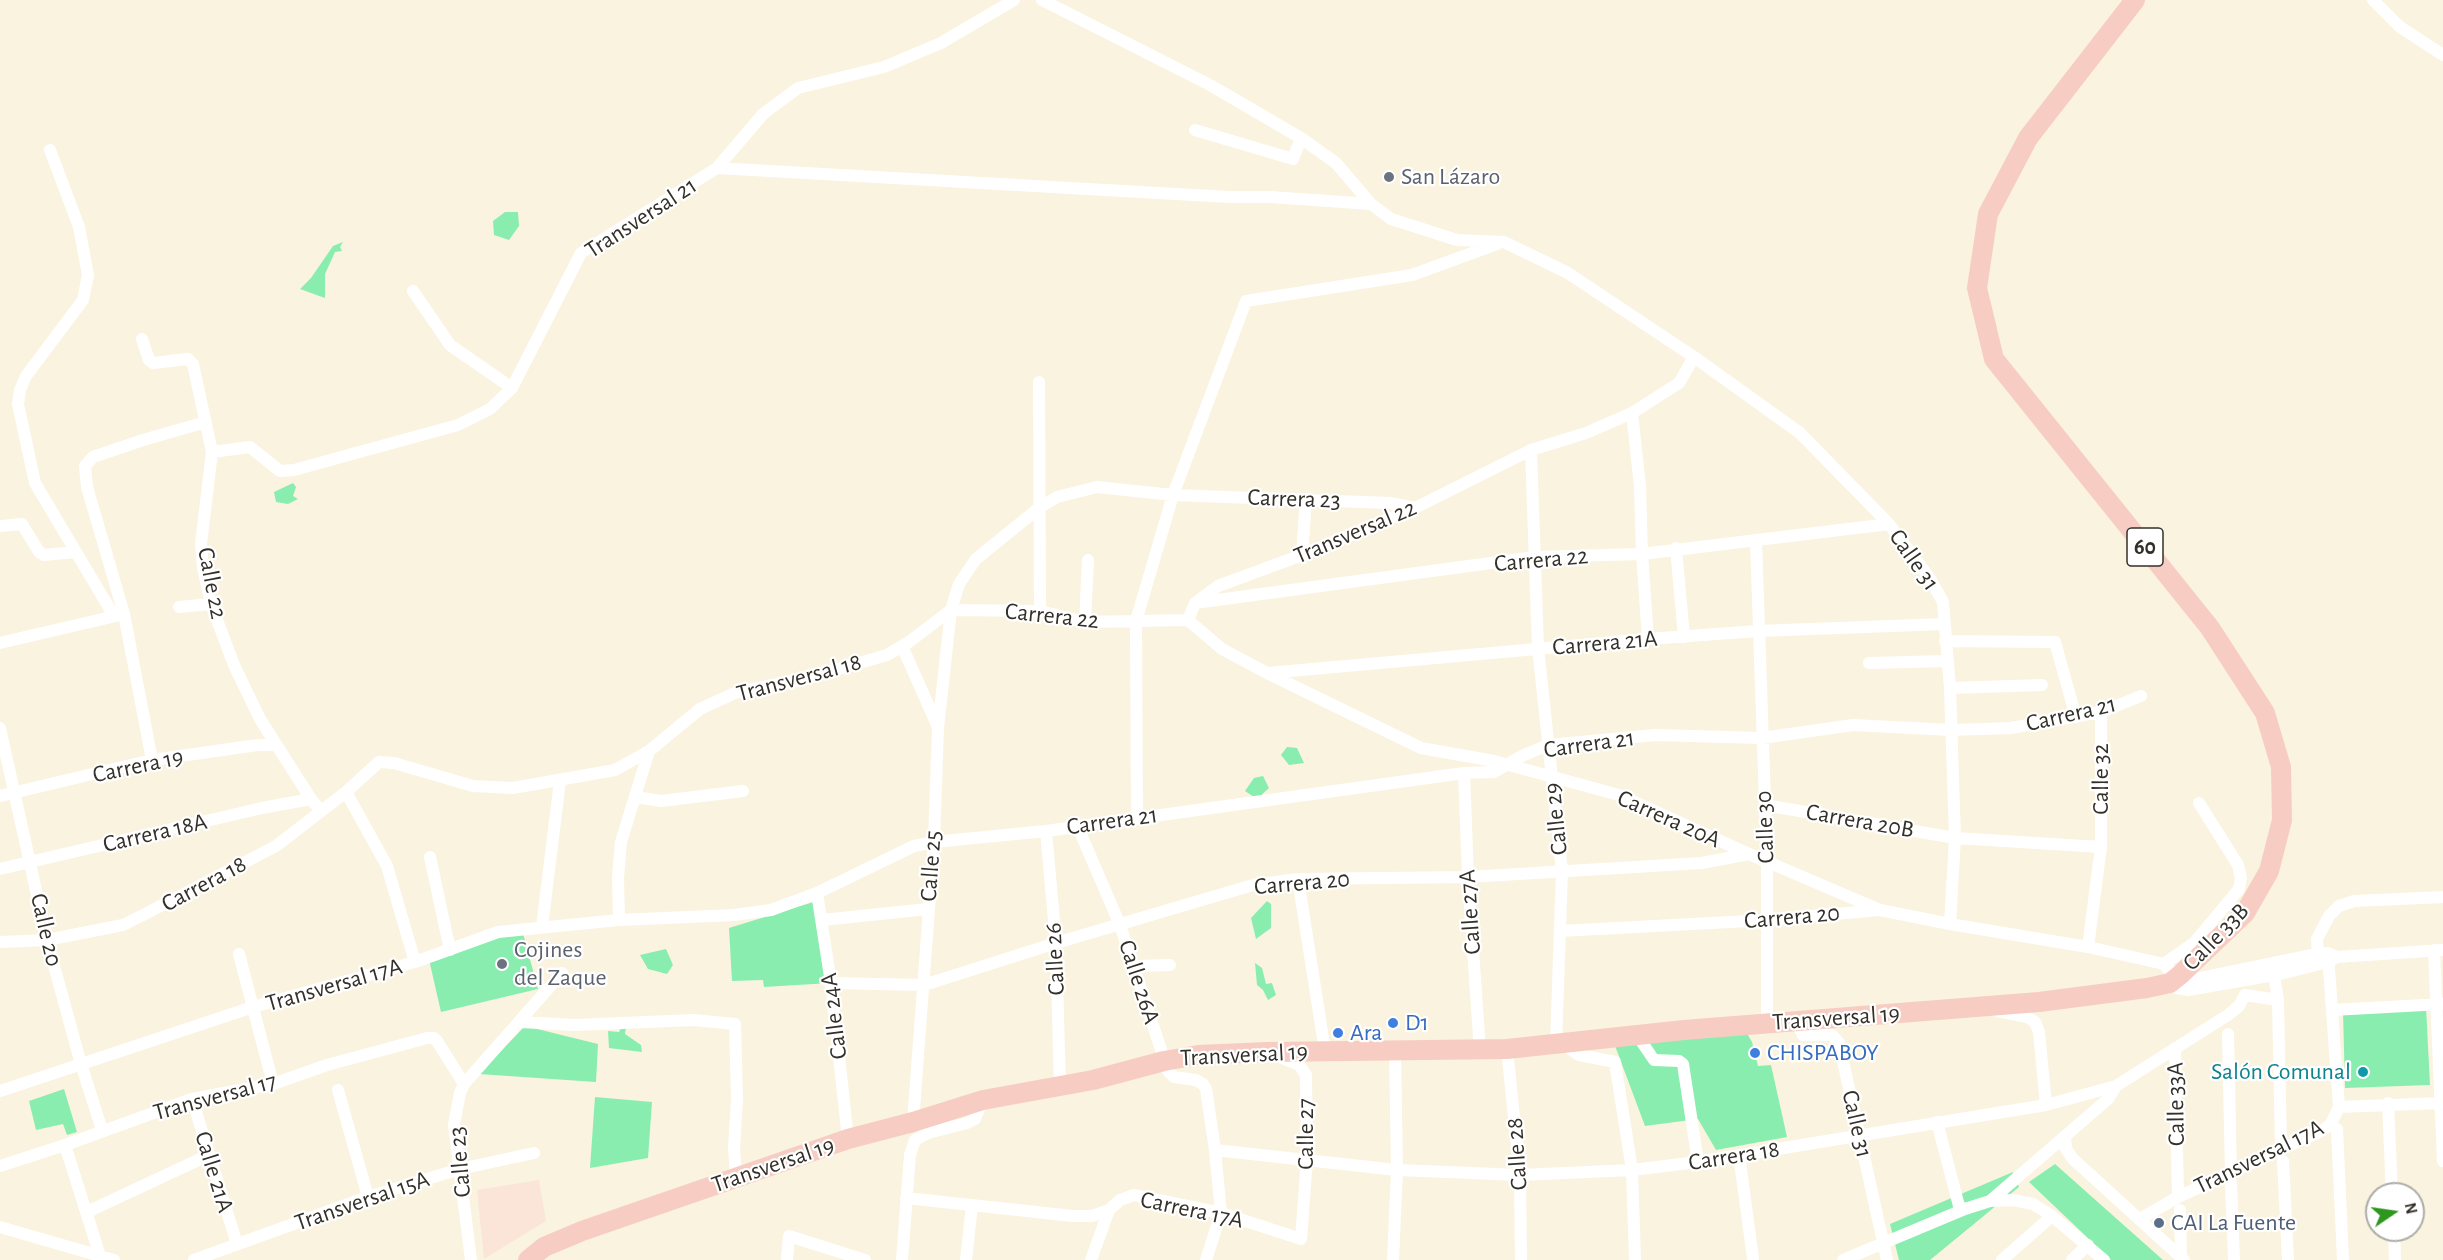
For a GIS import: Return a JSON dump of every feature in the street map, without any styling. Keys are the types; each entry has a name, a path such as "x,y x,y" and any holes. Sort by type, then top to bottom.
{"main road":[{"name":"Calle 33B","path":"2135,0 2028,138 1988,214 1977,288 1994,359 2210,628 2265,713 2280,767 2282,820 2269,871 2245,913 2171,973"},
{"name":"Transversal 19","path":"528,1260 544,1247 582,1231 848,1139 983,1100 1060,1087 1164,1061 1198,1055 1508,1049 1767,1023 1979,1007 2147,988 2171,973"}],"street":[{"name":"Transversal 21","path":"212,452 250,447 280,471 294,470 458,425 490,409 512,388 581,253 717,168 763,114 798,88 884,67 941,43 1014,0"},
{"path":"1042,0 1210,85 1301,138 1335,163 1371,204 1391,219 1457,240 1504,242"},
{"path":"2373,0 2400,27 2443,55"},
{"path":"1195,130 1293,159 1301,138"},
{"path":"50,150 79,227 88,275 83,300 26,376 20,390 18,404 35,483 76,552 119,615"},
{"path":"717,168 1371,204"},
{"path":"1137,818 1136,621 1159,536 1173,495 1246,301 1412,275 1504,242"},
{"name":"Calle 31","path":"1504,242 1568,273 1694,357 1800,433 1889,524 1929,577 1943,602 1950,688 1955,837 1950,924"},
{"path":"413,291 450,345 512,388"},
{"name":"Calle 22","path":"142,339 149,360 153,363 188,359 193,364 212,452 201,544 203,568 211,604 234,665 260,719 311,800 321,811"},
{"path":"1532,450 1586,433 1632,413 1679,383 1694,357"},
{"path":"1039,382 1040,611"},
{"path":"1632,413 1640,486 1648,639"},
{"path":"152,760 87,486 85,466 93,457 206,422"},
{"name":"Transversal 22","path":"1195,603 1218,586 1302,555 1415,508 1532,450"},
{"name":"Calle 29","path":"1532,450 1538,648 1562,871 1560,1044"},
{"name":"Carrera 23","path":"1040,508 1057,497 1097,488 1173,495 1390,503 1415,508"},
{"path":"1302,555 1306,499"},
{"name":"Calle 25","path":"913,1122 934,842 938,728 951,610 959,584 976,560 1040,508"},
{"path":"0,526 21,524 39,552 44,555 76,552"},
{"name":"Carrera 22","path":"1195,603 1535,557 1642,554 1676,548 1756,541 1889,524"},
{"name":"Calle 30","path":"1756,541 1767,860 1767,1023"},
{"path":"1676,548 1684,637"},
{"path":"1085,622 1088,560"},
{"path":"1188,620 1195,603"},
{"path":"179,607 211,604"},
{"name":"Carrera 22","path":"951,610 1040,611 1085,622 1188,620"},
{"name":"Transversal 18","path":"379,762 394,763 473,786 513,788 615,770 649,751 700,709 737,692 804,679 887,655 951,610"},
{"path":"0,643 119,615"},
{"name":"Carrera 20A","path":"1188,620 1222,649 1421,748 1507,765 1619,795 1881,910 2088,947 2171,973"},
{"name":"Carrera 21A","path":"1267,673 1648,639 1944,624"},
{"path":"1945,641 2055,642 2076,717"},
{"path":"902,646 938,728"},
{"path":"1869,663 1947,662"},
{"path":"1950,688 2042,685"},
{"name":"Carrera 21","path":"817,893 914,846 1046,831 1464,773 1494,772 1548,745 1655,735 1762,738 1853,726 1951,730 2011,728 2101,712 2141,696"},
{"name":"Calle 32","path":"2101,712 2101,847"},
{"name":"Calle 20","path":"0,728 47,939 81,1064 102,1130"},
{"name":"Carrera 19","path":"0,796 152,760 258,745 276,745"},
{"path":"619,920 618,878 621,842 649,751"},
{"name":"Carrera 18","path":"0,942 47,939 123,925 147,914 276,846 346,792 379,762"},
{"name":"Calle 27A","path":"1464,773 1468,877 1480,1051"},
{"path":"542,927 560,781"},
{"path":"635,797 661,801 743,791"},
{"path":"346,792 387,866 415,962"},
{"name":"Carrera 18A","path":"0,869 262,808 311,800"},
{"path":"2171,973 2239,889 2241,878 2238,866 2199,803"},
{"name":"Carrera 20B","path":"1765,805 1955,837"},
{"name":"Calle 26A","path":"1077,825 1120,925 1164,1061"},
{"name":"Calle 26","path":"1046,831 1056,943 1060,1087"},
{"path":"1955,837 2101,847 2088,947"},
{"name":"Carrera 20","path":"831,983 924,985 1253,885 1298,879 1468,877 1702,863 1749,854"},
{"path":"430,857 450,950"},
{"path":"1298,879 1325,1051"},
{"name":"Transversal 17A","path":"0,1091 253,1007 415,962 498,932 619,920 734,915 771,910 817,893"},
{"name":"Calle 24A","path":"817,893 831,983 848,1139"},
{"path":"2441,1102 2339,1107 2326,958 2317,939 2329,916 2339,906 2354,901 2443,897"},
{"path":"822,920 928,909"},
{"name":"Carrera 20","path":"1560,931 1768,920 1881,910"},
{"path":"2171,973 2191,980 2203,979 2326,958 2439,950 2443,1161"},
{"path":"239,954 273,1084"},
{"path":"2171,973 2177,988 2188,990 2274,975 2326,958"},
{"path":"1135,966 1170,964"},
{"path":"464,1084 562,973"},
{"path":"2274,975 2278,1000 2282,1154 2288,1260"},
{"path":"2243,981 2245,995 2278,1000"},
{"name":"Carrera 18","path":"1215,1150 1397,1170 1520,1175 1632,1170 1698,1162 2046,1105 2116,1086 2228,1015 2239,1006 2245,995"},
{"path":"2332,1010 2439,1004"},
{"path":"1979,1007 2027,1017 2035,1022 2039,1032 2046,1105"},
{"path":"521,1022 575,1025 693,1020 735,1024 737,1099 734,1148 736,1177"},
{"name":"Calle 31","path":"1796,1021 1803,1035 1832,1035 1836,1038 1887,1260"},
{"path":"2228,1034 2234,1260"},
{"path":"1637,1035 1654,1060 1679,1061 1683,1064 1698,1162"},
{"name":"Transversal 17","path":"0,1166 192,1099 273,1084 327,1065 434,1038 464,1084"},
{"path":"1560,1044 1579,1055 1615,1062 1632,1170 1635,1260"},
{"name":"Calle 33A","path":"2175,1048 2178,1197"},
{"name":"Calle 28","path":"1508,1049 1520,1175 1521,1260"},
{"path":"1393,1260 1397,1170 1395,1051"},
{"name":"Calle 27","path":"1267,1052 1299,1065 1306,1075 1307,1159 1301,1239"},
{"path":"1164,1061 1168,1071 1174,1077 1196,1080 1203,1084 1215,1150 1221,1213 1206,1260"},
{"name":"Calle 23","path":"464,1084 454,1125 471,1260"},
{"path":"1990,1201 2108,1099 2116,1086"},
{"path":"338,1090 368,1197"},
{"name":"Calle 21A","path":"192,1099 237,1244"},
{"path":"902,1260 910,1155 915,1140 928,1133 975,1119 983,1100"},
{"path":"2388,1103 2391,1182"},
{"name":"Transversal 17A","path":"2140,1220 2178,1197 2231,1178 2282,1154 2331,1124 2339,1107"},
{"path":"1937,1122 1962,1207"},
{"path":"2337,1129 2343,1260"},
{"path":"2065,1137 2066,1149 2073,1159 2183,1259"},
{"path":"65,1145 100,1256"},
{"name":"Transversal 15A","path":"194,1260 368,1197 460,1169 534,1153"},
{"path":"87,1212 209,1155"},
{"path":"1739,1155 1753,1258"},
{"name":"Carrera 17A","path":"906,1198 1073,1216 1092,1216 1134,1195 1221,1213 1301,1239"},
{"path":"1843,1260 1962,1207 1990,1201 2013,1200 2033,1204 2052,1216 2104,1260"},
{"path":"966,1260 972,1205"},
{"path":"1091,1260 1108,1210"},
{"path":"2180,1210 2183,1259"},
{"path":"2002,1260 2052,1216"},
{"path":"0,1227 114,1260"},
{"path":"787,1260 789,1236 865,1260"},
{"path":"2394,1242 2395,1260"},
{"path":"2072,1260 2088,1245"}],"shaded area":[{"path":"539,1180 546,1221 484,1259 477,1190"}],"green space":[{"path":"505,212 518,212 519,226 509,240 494,235 493,221"},
{"path":"343,242 340,247 342,251 335,252 325,274 325,298 300,289 311,278 333,246"},
{"path":"293,483 296,487 293,496 298,499 288,504 276,502 274,492"},
{"path":"1287,747 1297,748 1304,763 1289,765 1281,755"},
{"path":"1263,776 1269,788 1257,799 1245,791 1254,778"},
{"path":"817,901 830,983 764,987 763,980 732,981 729,928"},
{"path":"1267,901 1271,904 1271,928 1256,939 1251,918"},
{"path":"521,926 538,989 441,1012 428,955"},
{"path":"666,949 673,965 667,974 648,969 640,955"},
{"path":"1255,963 1262,968 1266,984 1272,983 1276,995 1268,1000 1263,990 1257,985"},
{"path":"2426,1007 2430,1085 2345,1088 2343,1011"},
{"path":"1741,1023 1752,1042 1758,1066 1771,1065 1787,1137 1716,1150 1698,1119 1645,1126 1611,1035"},
{"path":"525,1026 598,1044 596,1082 479,1074"},
{"path":"621,1028 626,1028 625,1034 641,1045 642,1052 609,1048 608,1031 619,1032"},
{"path":"64,1089 77,1132 67,1135 63,1124 36,1130 29,1101"},
{"path":"595,1097 652,1102 648,1158 590,1168"},
{"path":"2055,1164 2163,1260 2111,1260 2029,1182"},
{"path":"2013,1172 2019,1187 1930,1260 1899,1260 1890,1224"}],"place":[{"name":"San Lázaro","path":"1389,177"},
{"name":"Cojines del Zaque","path":"502,964"},
{"name":"D1","path":"1393,1023"},
{"name":"Ara","path":"1338,1033"},
{"name":"CHISPABOY","path":"1755,1053"},
{"name":"Salón Comunal","path":"2363,1072"},
{"name":"CAI La Fuente","path":"2159,1223"}]}
